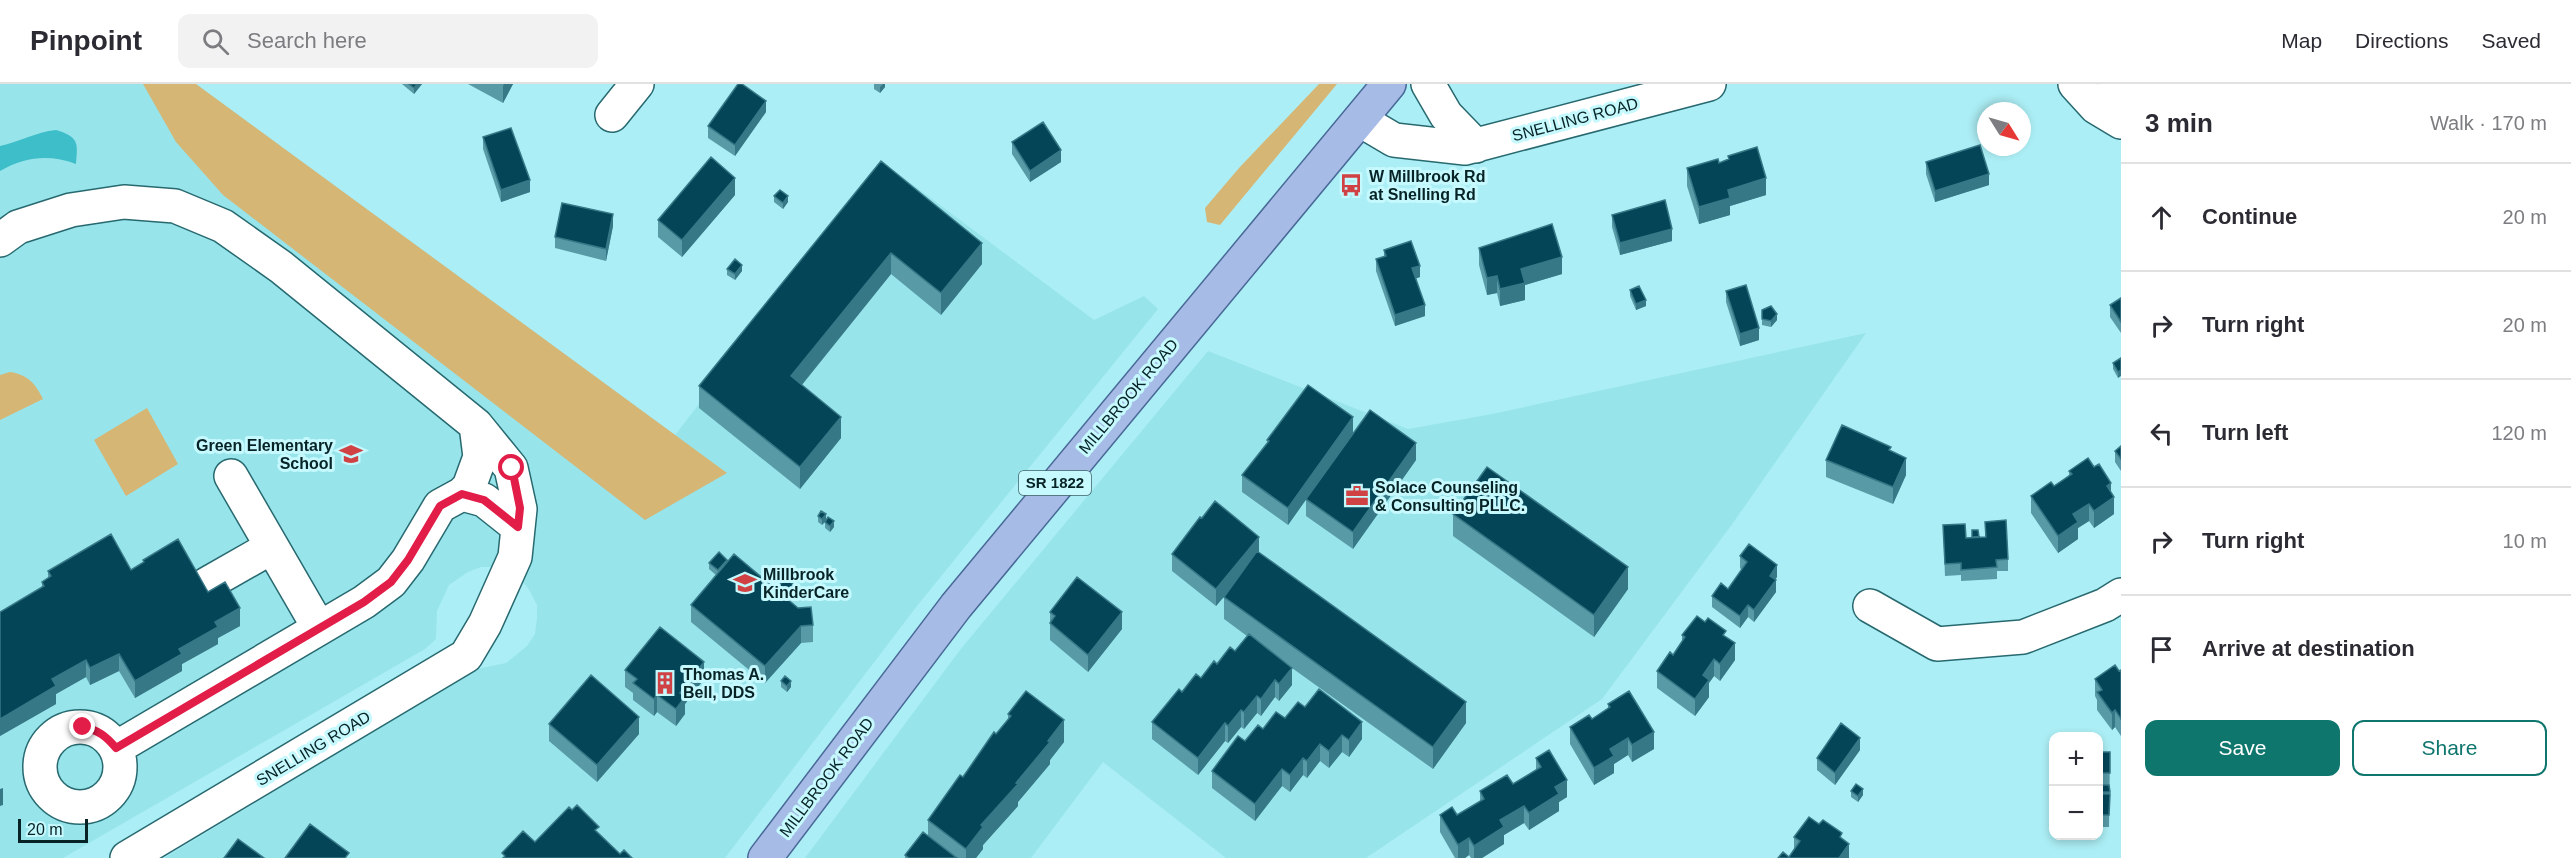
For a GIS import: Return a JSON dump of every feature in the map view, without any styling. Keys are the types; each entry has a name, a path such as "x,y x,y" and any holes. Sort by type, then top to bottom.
{"main road":[{"name":"MILLBROOK ROAD","path":"765,858 956,606 1073,461 1389,84"}],"street":[{"path":"612,115 637,84"},
{"path":"1428,84 1446,115 1476,146"},
{"name":"SNELLING ROAD","path":"1360,120 1394,140 1465,148 1708,84"},
{"path":"2075,84 2096,107 2121,122"},
{"path":"2114,84 2121,102"},
{"name":"SNELLING ROAD","path":"0,240 18,227 71,210 124,202 175,206 223,226 281,267 476,425 512,468 520,508 515,557 485,624 466,656 127,858"},
{"path":"116,748 364,602 391,582 408,560 440,506 462,494 469,487 480,457 476,425"},
{"path":"231,476 319,628"},
{"path":"462,494 484,500 518,527"},
{"path":"207,584 272,547"},
{"path":"1870,606 1937,644 2023,638 2105,605 2121,595"}],"shaded area":[{"path":"0,84 196,84 675,435 885,164 1094,320 1144,296 1158,309 917,606 725,858 164,858 477,669 506,663 527,646 535,634 537,618 537,605 528,588 518,577 500,567 481,567 468,572 449,585 437,611 436,639 425,649 63,858 0,858"},
{"path":"143,84 196,84 727,473 645,520 223,195 176,142"},
{"path":"1319,84 1337,84 1220,225 1207,222 1205,208 1239,168"},
{"path":"56,130 73,138 77,146 76,164 56,159 37,158 0,171 0,146"},
{"path":"1866,333 1733,523 1602,699 1366,858 1226,858 1103,762 1031,858 805,858 960,650 1208,351 1408,429 1492,414"},
{"path":"10,372 22,375 30,381 43,399 0,420 0,375"},
{"path":"147,408 178,464 126,496 94,440"}],"building":[{"path":"738,84 742,84 766,101 735,145 708,126"},
{"path":"1043,122 1061,150 1030,171 1012,142"},
{"path":"511,128 530,180 501,190 483,137"},
{"path":"1977,146 1977,156 1983,156 1989,174 1935,191 1926,162"},
{"path":"1757,147 1766,178 1728,190 1730,198 1699,207 1687,168 1718,159 1719,163 1729,159 1728,156"},
{"path":"711,157 735,178 682,240 658,220"},
{"path":"881,161 982,243 941,293 891,253 791,376 841,417 800,467 699,386"},
{"path":"780,190 788,196 783,203 774,196"},
{"path":"1665,200 1672,229 1620,243 1612,215"},
{"path":"562,203 613,214 606,249 555,237"},
{"path":"1552,224 1562,257 1521,269 1525,283 1500,289 1497,276 1487,278 1479,248"},
{"path":"1411,241 1420,266 1412,268 1425,305 1395,315 1376,259 1386,256 1384,250"},
{"path":"735,259 742,265 735,274 727,269"},
{"path":"1746,285 1759,328 1740,334 1726,291"},
{"path":"1639,286 1646,300 1636,304 1630,290"},
{"path":"2121,298 2121,322 2110,305"},
{"path":"1771,306 1777,314 1771,321 1762,319 1762,310"},
{"path":"2121,358 2121,370 2118,372 2113,363"},
{"path":"1308,385 1353,417 1288,508 1242,475"},
{"path":"1370,410 1416,443 1353,532 1306,499"},
{"path":"1842,425 1891,447 1889,450 1906,458 1893,487 1826,460"},
{"path":"2121,446 2121,459 2115,451"},
{"path":"2088,458 2094,467 2099,464 2111,483 2107,486 2114,497 2094,511 2089,504 2073,514 2078,522 2058,536 2031,496 2051,482 2054,486 2072,474 2069,471"},
{"path":"1487,467 1628,567 1594,615 1453,514"},
{"path":"1215,501 1259,537 1216,589 1172,554"},
{"path":"821,511 826,514 822,519 818,516"},
{"path":"828,517 834,521 830,526 825,522"},
{"path":"2006,520 2008,559 1996,560 1997,567 1961,570 1961,563 1945,564 1943,525 1965,524 1966,538 1986,537 1985,522"},
{"path":"1972,530 1978,530 1979,537 1972,537"},
{"path":"111,534 131,570 178,539 208,592 225,582 240,608 215,622 218,627 179,649 182,654 135,681 119,654 90,668 86,660 52,679 56,686 0,719 0,612 44,586 42,582 51,576 48,571"},
{"path":"1749,544 1777,565 1770,576 1776,580 1754,610 1748,605 1740,616 1712,596 1721,583 1728,589 1747,562 1740,556"},
{"path":"1257,551 1466,702 1433,747 1224,597"},
{"path":"719,552 727,560 718,570 709,563"},
{"path":"734,554 798,608 811,607 813,625 801,626 765,666 691,605"},
{"path":"1077,577 1122,612 1088,655 1050,623 1055,616 1050,612"},
{"path":"785,578 793,584 786,594 778,587"},
{"path":"1697,616 1705,622 1708,618 1726,631 1723,635 1735,643 1720,664 1714,659 1703,675 1709,680 1695,699 1657,671 1670,652 1673,655 1685,637 1682,635"},
{"name":"Thomas A. Bell, DDS","path":"660,627 704,662 680,693 685,697 676,709 657,695 654,699 633,683 637,679 625,670"},
{"path":"1249,634 1292,668 1279,684 1275,680 1261,699 1257,696 1228,726 1225,723 1198,758 1152,722 1179,689 1182,692 1196,674 1201,678 1214,661 1217,664 1230,647 1235,651"},
{"path":"2115,665 2119,671 2121,670 2121,719 2115,710 2112,713 2097,692 2102,690 2095,679"},
{"path":"591,675 639,717 597,765 549,724"},
{"path":"785,676 791,681 787,686 781,681"},
{"path":"1319,689 1362,722 1349,740 1342,735 1329,751 1320,744 1307,761 1303,758 1290,775 1282,769 1255,804 1212,771 1238,736 1245,741 1258,725 1263,729 1276,712 1285,718 1298,702 1305,707"},
{"path":"1026,691 1064,720 1048,741 1050,742 1016,783 1018,784 981,825 983,827 966,849 928,820 960,775 963,777 994,732 996,734 1011,716 1008,714"},
{"path":"1629,691 1654,732 1632,745 1628,738 1610,749 1614,756 1594,768 1570,727 1589,715 1592,719 1610,707 1608,704"},
{"path":"1841,723 1860,738 1835,773 1817,758"},
{"path":"1549,750 1567,780 1555,787 1559,794 1529,813 1524,806 1500,820 1504,827 1474,846 1469,838 1458,845 1440,815 1452,807 1457,815 1484,799 1480,791 1507,775 1513,784 1541,767 1536,758"},
{"path":"2103,752 2110,752 2110,773 2103,773"},
{"path":"1856,784 1863,789 1858,796 1851,791"},
{"path":"2103,785 2109,785 2110,792 2103,792"},
{"path":"2103,794 2110,794 2109,815 2103,815"},
{"path":"577,805 599,827 595,830 620,854 624,850 632,858 503,858 505,856 502,853 523,831 535,842 569,807 572,810"},
{"path":"1809,817 1819,824 1823,820 1842,833 1840,837 1849,844 1839,858 1778,858 1783,852 1789,857 1800,841 1794,837"},
{"path":"310,824 349,853 345,858 285,858"},
{"path":"923,832 957,858 909,858 905,855"},
{"path":"238,839 264,858 224,858"}],"place":[{"name":"W Millbrook Rd at Snelling Rd","path":"1351,185"},
{"name":"Green Elementary School","path":"351,454"},
{"name":"Solace Counseling & Consulting PLLC.","path":"1357,496"},
{"name":"Millbrook KinderCare","path":"745,583"},
{"name":"Thomas A. Bell, DDS","path":"665,683"}],"route":[{"path":"83,727 96,730 107,737 116,748 364,602 391,582 408,560 440,506 462,494 484,500 518,527 520,508 512,468"}]}
